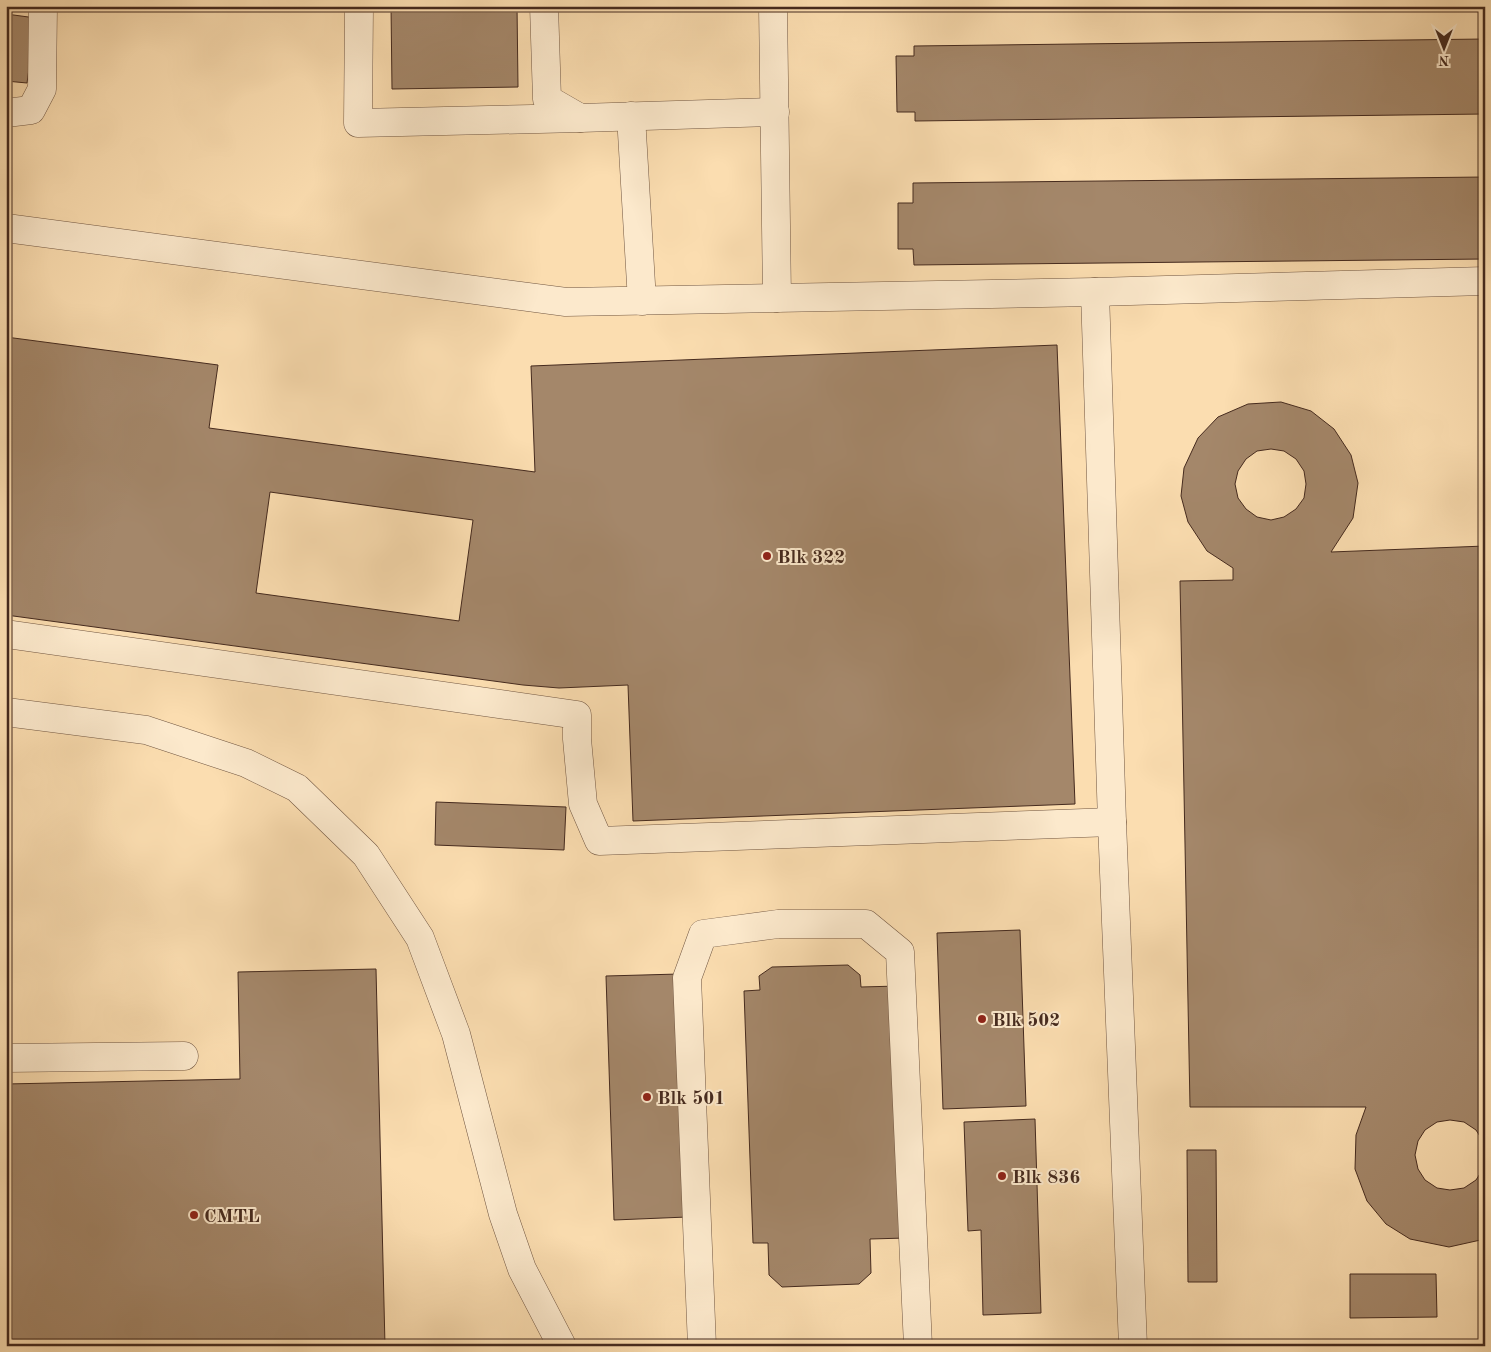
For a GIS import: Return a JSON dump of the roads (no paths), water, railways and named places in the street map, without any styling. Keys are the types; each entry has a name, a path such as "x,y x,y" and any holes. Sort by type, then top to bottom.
{"lane":[{"path":"6,113 31,110 42,89 42,6"},
{"path":"359,6 358,124 775,112"},
{"path":"544,6 548,99 580,118"},
{"path":"774,6 777,298"},
{"path":"631,116 642,300"},
{"path":"6,228 566,302 1095,292 1485,281"},
{"path":"1095,292 1112,822 1133,1346"},
{"path":"6,634 577,715 577,739 583,804 598,841 1112,822"},
{"path":"6,712 146,730 246,763 297,788 366,855 420,938 456,1034 503,1214 522,1269 562,1346"},
{"path":"702,1346 687,978 703,934 778,924 866,924 900,952 918,1346"},
{"path":"6,1058 184,1056"}],"place":[{"name":"Blk 322","path":"767,556"},
{"name":"Blk 502","path":"982,1019"},
{"name":"Blk 501","path":"647,1097"},
{"name":"Blk 836","path":"1002,1176"},
{"name":"CMTL","path":"194,1215"}]}
